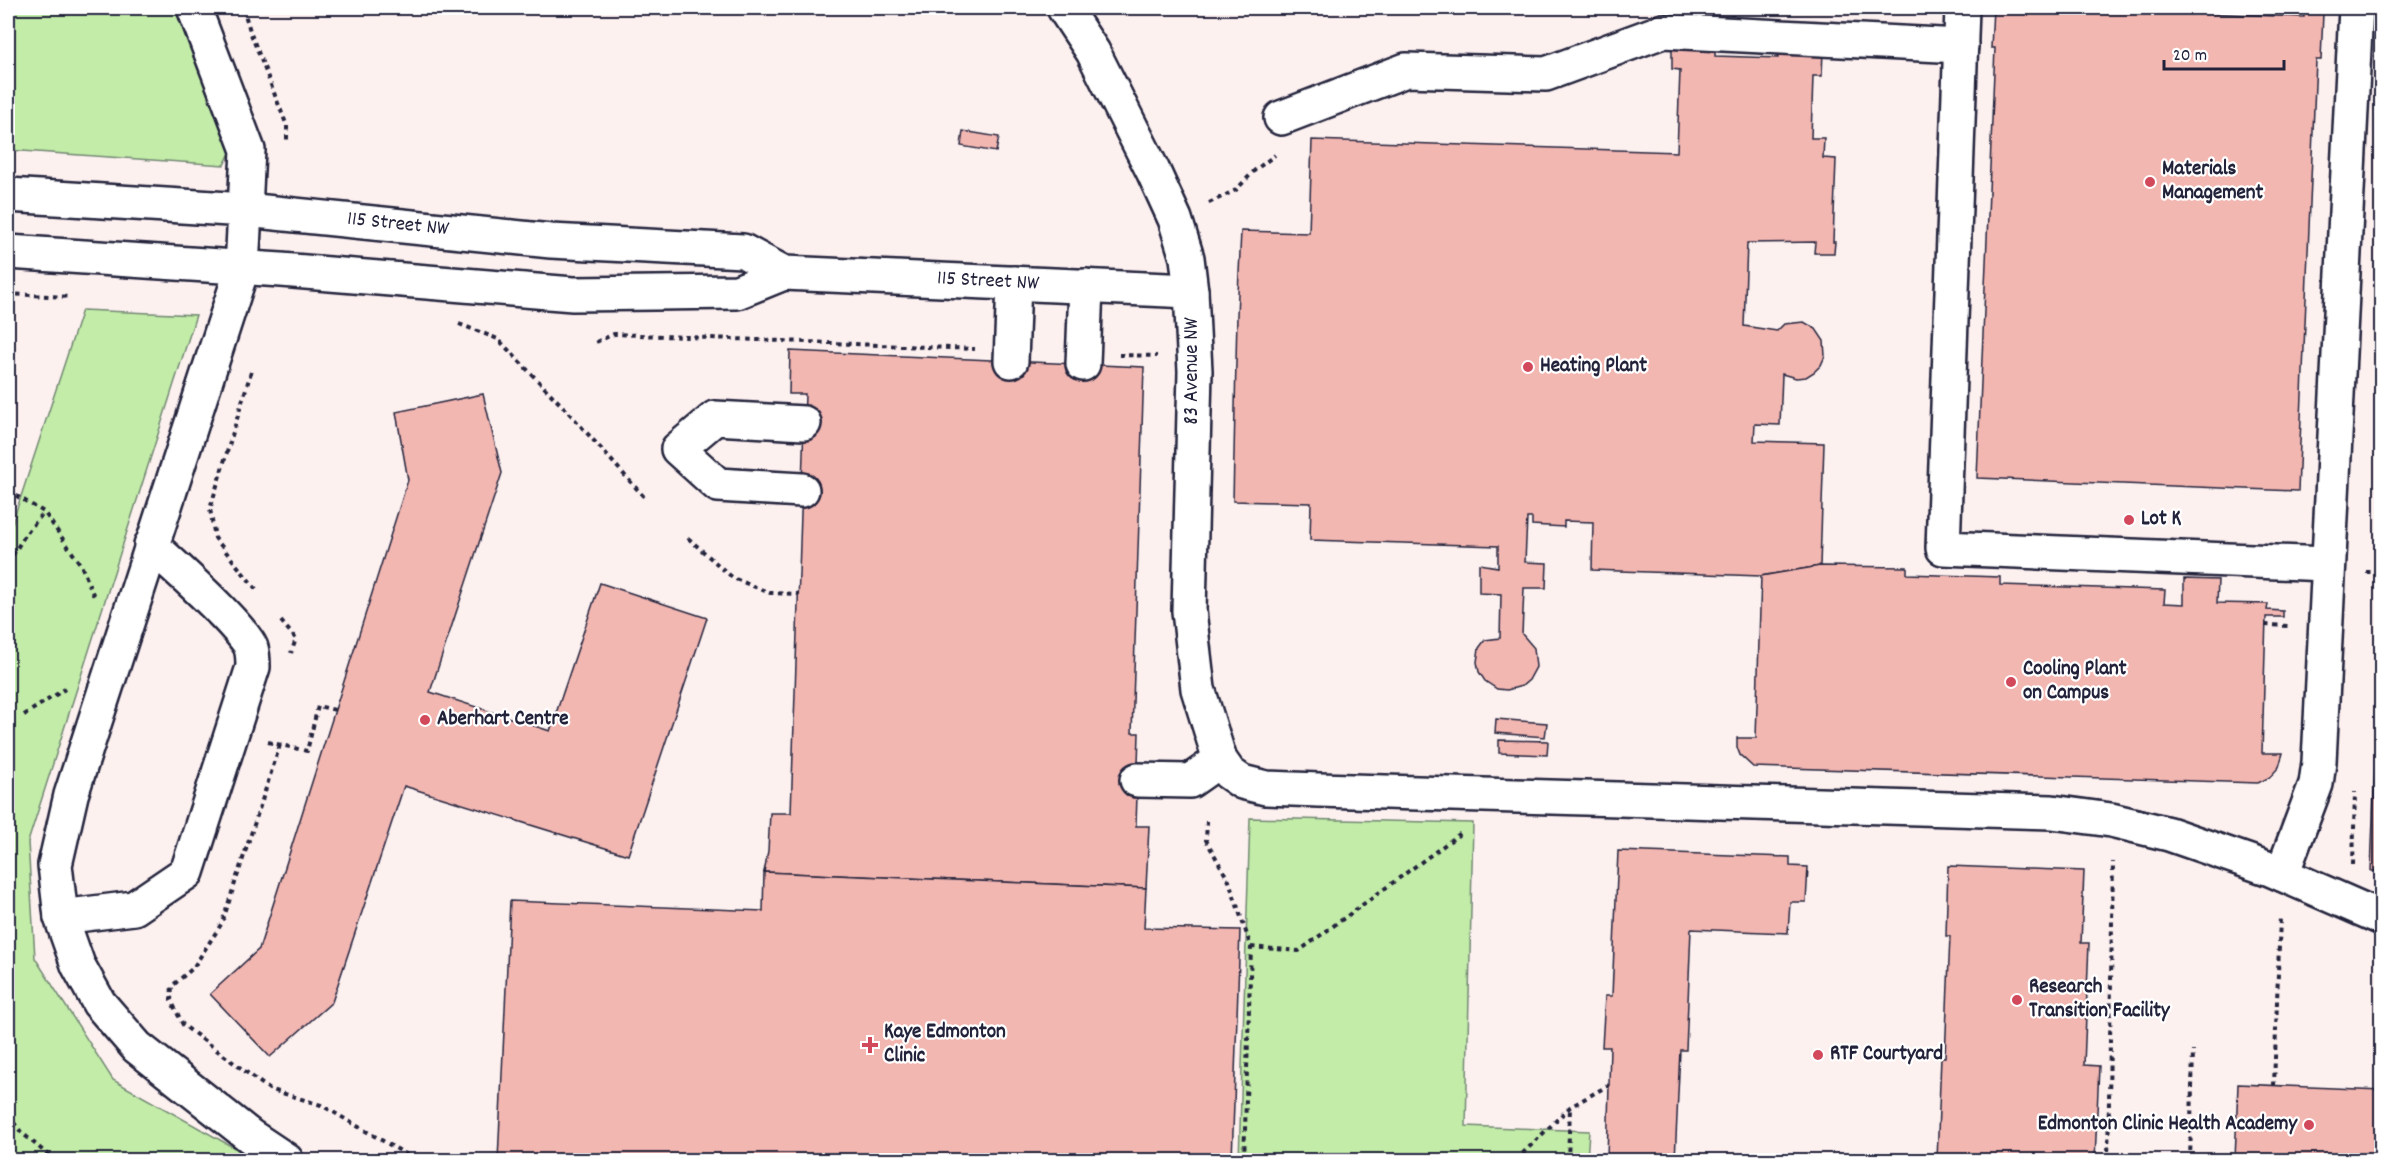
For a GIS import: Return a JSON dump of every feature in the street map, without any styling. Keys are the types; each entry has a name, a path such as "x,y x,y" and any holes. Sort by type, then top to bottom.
{"street":[{"path":"194,8 248,150 242,269 71,795 55,865 61,917 78,965 99,1003 136,1047 250,1136 286,1161"},
{"name":"83 Avenue NW","path":"1064,8 1093,52 1153,171 1174,219 1187,258 1195,371 1189,611 1198,689 1220,760"},
{"path":"1962,8 1943,548 2327,564"},
{"path":"2282,874 2316,784 2319,762 2356,8"},
{"path":"1281,118 1406,70 1546,74 1664,31 1960,46"},
{"name":"115 Street NW","path":"8,195 245,210 551,241 743,251 784,273"},
{"name":"115 Street NW","path":"8,252 573,294 737,292 784,273 1191,291"},
{"path":"1011,361 1014,283"},
{"path":"1083,364 1086,286"},
{"path":"802,490 718,485 678,449 715,418 804,423"},
{"path":"61,917 134,908 187,872 253,667 251,646 188,579 151,545"},
{"path":"1137,780 1190,781 1220,760 1229,773 1242,782 1266,788 2082,815 2150,829 2282,874 2382,918"}],"path":[{"path":"243,8 287,126 287,147"},
{"path":"1174,219 1236,190 1255,170 1280,152 1281,118"},
{"path":"455,322 498,339 570,414 645,498"},
{"path":"596,342 614,334 978,350"},
{"path":"1119,355 1158,356"},
{"path":"254,364 210,509 215,538 259,593"},
{"path":"8,491 44,512 81,565 95,600"},
{"path":"8,563 25,535 44,512"},
{"path":"688,538 733,578 770,593 799,594"},
{"path":"2363,572 2382,572"},
{"path":"281,620 296,639 289,662"},
{"path":"2265,625 2294,627"},
{"path":"263,741 307,751 318,706 335,710"},
{"path":"280,745 222,923 193,968 172,986 171,1000 183,1025 269,1089 321,1105 416,1161"},
{"path":"1207,821 1206,840 1229,881 1251,947 1244,1161"},
{"path":"1251,947 1299,951 1467,828"},
{"path":"2108,1161 2113,862"},
{"path":"2274,1086 2280,917"},
{"path":"2190,1161 2193,1052"},
{"path":"1516,1161 1570,1107 1609,1085"},
{"path":"1568,1161 1570,1107"},
{"path":"8,1115 21,1132 54,1161"}],"green space":[{"path":"8,8 179,8 228,138 230,153 224,165 8,150"},
{"path":"82,310 196,315 28,842 35,958 113,1080 256,1160 8,1160 8,536"},
{"path":"1250,818 1473,823 1466,1126 1589,1131 1587,1160 1239,1160"}],"building":[{"name":"Materials Management","path":"1993,8 2081,8 2304,17 2304,12 2323,13 2321,60 2316,60 2298,491 1977,478 1995,48 1991,48"},
{"name":"Heating Plant","path":"1672,46 1715,47 1715,56 1778,58 1778,49 1823,50 1822,76 1813,76 1811,138 1824,138 1823,158 1836,159 1834,253 1814,253 1815,242 1747,243 1744,326 1777,331 1784,324 1804,322 1816,329 1824,341 1825,356 1821,365 1814,372 1806,377 1796,378 1782,374 1780,425 1755,424 1754,441 1824,443 1820,566 1761,576 1592,570 1593,522 1564,521 1564,527 1532,525 1532,518 1527,518 1525,562 1547,563 1546,588 1524,588 1522,634 1534,648 1536,667 1529,680 1522,686 1507,690 1497,689 1485,681 1479,672 1477,662 1479,648 1485,640 1500,638 1501,594 1479,593 1479,564 1498,567 1498,546 1310,540 1311,503 1233,501 1241,231 1309,233 1312,140 1677,152 1680,70 1672,69"},
{"path":"963,131 999,137 996,152 961,146"},
{"path":"790,351 1144,367 1132,733 1139,733 1136,826 1149,826 1146,888 764,872 768,851 770,813 791,813 805,394 789,394"},
{"name":"Aberhart Centre","path":"483,394 502,473 430,692 550,731 600,583 707,618 628,855 404,786 332,1002 270,1057 210,994 259,949 408,480 396,412"},
{"name":"Cooling Plant on Campus","path":"1820,566 1907,567 1907,574 2000,577 2000,585 2165,590 2164,603 2184,604 2184,579 2218,580 2217,603 2268,604 2267,610 2283,611 2283,617 2266,617 2262,753 2283,753 2279,767 2270,777 2258,783 1753,767 1740,755 1737,738 1756,738 1761,576"},
{"path":"2381,608 2382,871 2371,871"},
{"path":"1496,719 1547,723 1545,737 1495,733"},
{"path":"1499,740 1548,741 1547,755 1499,753"},
{"path":"1618,851 1790,857 1790,866 1808,867 1806,902 1790,902 1788,933 1691,929 1686,1050 1680,1050 1675,1160 1607,1160 1610,1047 1602,1047 1605,996 1612,996"},
{"name":"Research Transition Facility","path":"1948,866 2084,871 2081,943 2089,943 2084,1065 2099,1066 2095,1160 1937,1160 1941,1057 1945,1057 1950,936 1946,936"},
{"name":"Kaye Edmonton Clinic","path":"764,872 1146,888 1144,928 1240,930 1232,1160 498,1160 510,901 763,911"},
{"name":"Edmonton Clinic Health Academy","path":"2238,1084 2382,1090 2382,1160 2235,1160"}],"place":[{"name":"Materials Management","path":"2150,182"},
{"name":"Heating Plant","path":"1528,367"},
{"name":"Lot K","path":"2129,520"},
{"name":"Cooling Plant on Campus","path":"2011,682"},
{"name":"Aberhart Centre","path":"425,720"},
{"name":"Research Transition Facility","path":"2017,1000"},
{"name":"Kaye Edmonton Clinic","path":"870,1045"},
{"name":"RTF Courtyard","path":"1818,1055"},
{"name":"Edmonton Clinic Health Academy","path":"2309,1125"}]}
